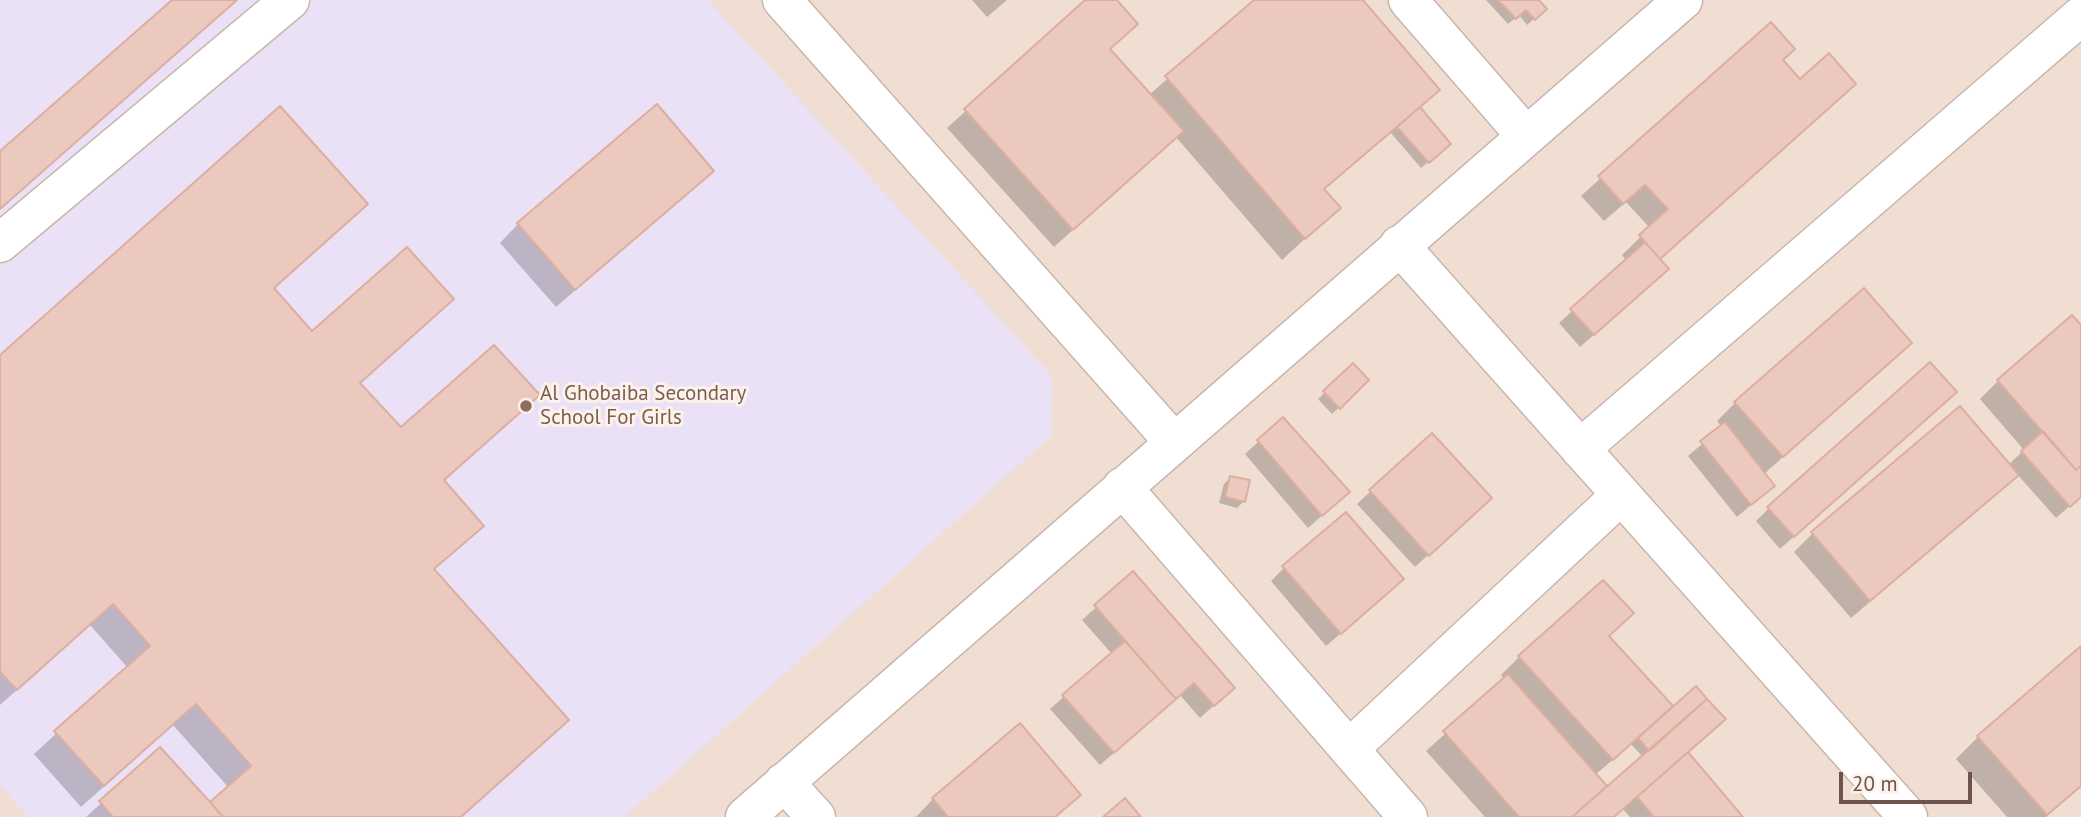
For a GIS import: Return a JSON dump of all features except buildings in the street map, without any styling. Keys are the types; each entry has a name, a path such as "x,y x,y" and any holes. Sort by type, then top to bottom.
{"street":[{"path":"0,243 290,0"},
{"path":"782,0 1174,442"},
{"path":"1408,0 1526,136"},
{"path":"745,817 1683,0"},
{"path":"1580,449 2081,16"},
{"path":"1399,245 1908,817"},
{"path":"1122,487 1408,817"},
{"path":"1349,749 1621,495"},
{"path":"784,782 816,817"}],"shaded area":[{"path":"0,0 2081,0 2081,817 0,817"},
{"name":"Al Ghobaiba Secondary School For Girls","path":"0,0 708,0 1053,377 1051,436 625,817 28,817 0,786"}],"place":[{"name":"Al Ghobaiba Secondary School For Girls","path":"526,406"}]}
